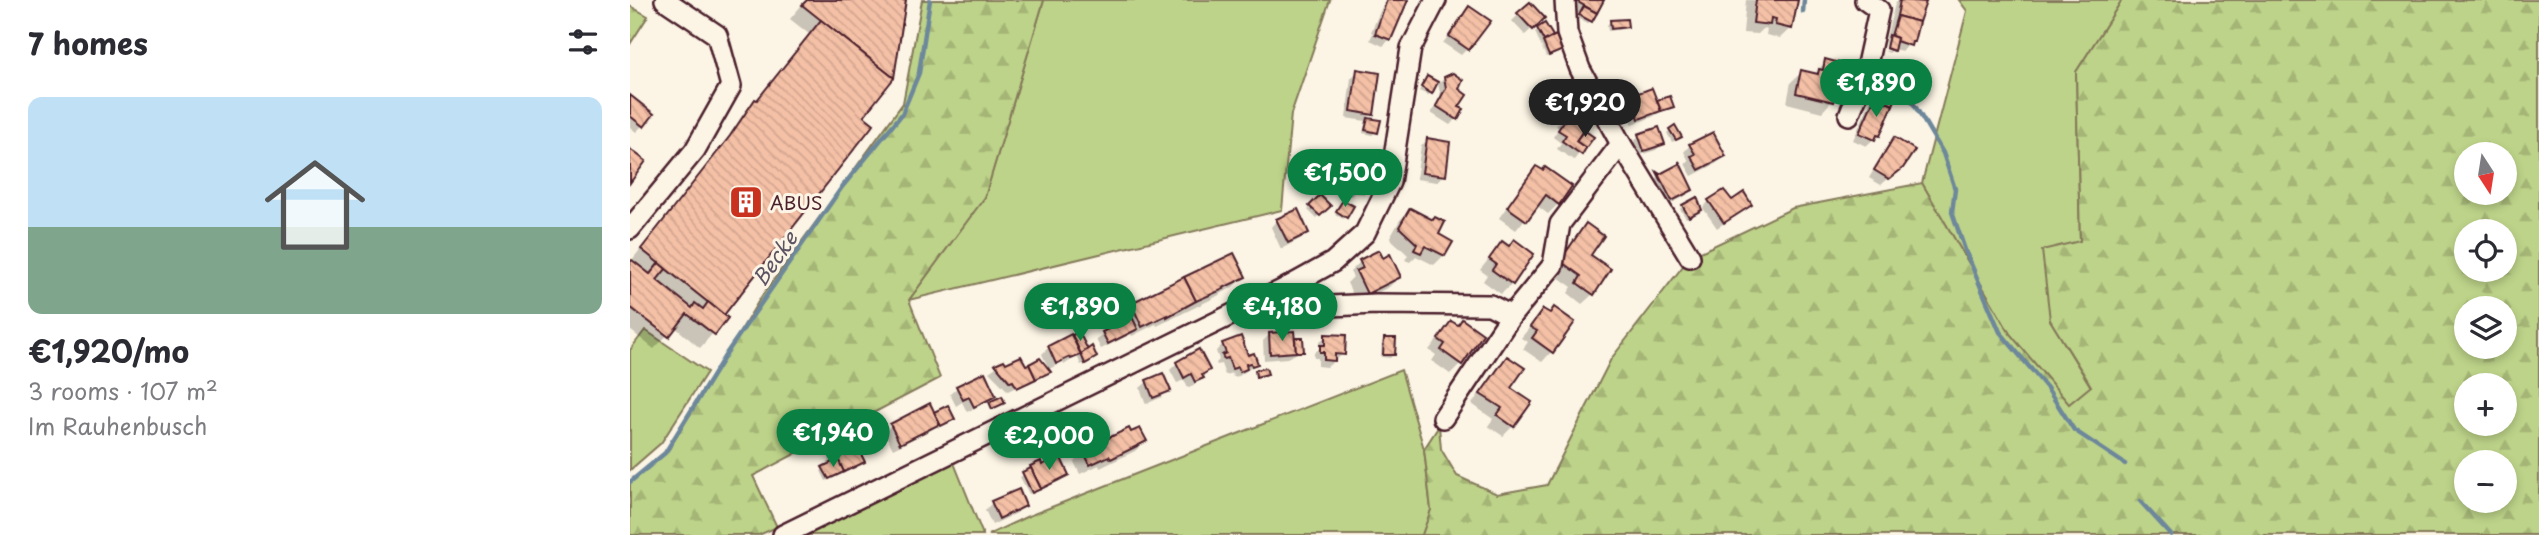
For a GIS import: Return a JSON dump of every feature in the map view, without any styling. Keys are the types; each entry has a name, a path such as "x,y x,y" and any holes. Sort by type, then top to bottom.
{"street":[{"path":"630,229 695,150 731,86 717,35 665,0"},
{"path":"783,535 1333,262 1365,233 1390,181 1411,48 1436,0"},
{"path":"1565,0 1567,33 1580,69 1621,144 1690,257"},
{"path":"1849,115 1864,78 1879,10 1865,0"},
{"path":"1443,418 1511,316 1553,265 1560,224 1621,144"},
{"path":"1288,286 1307,307 1388,304 1490,305 1511,316"}],"green space":[{"path":"922,0 1044,0 985,197 909,300 940,378 753,476 777,527 759,535 630,535 630,482 669,449 761,297 903,103"},
{"path":"1044,0 1330,0 1291,114 1282,210 909,300 985,196"},
{"path":"1959,0 2122,0 2076,72 2080,242 2050,320 2091,387 2069,405 2010,334 1922,183 1967,11"},
{"path":"2122,0 2539,0 2539,535 1422,535 1431,510 1424,449 1439,426 1441,449 1457,476 1497,494 1547,485 1611,359 1690,257 1793,208 1922,183 2010,334 2069,404 2091,386 2050,320 2042,250 2080,241 2076,72"},
{"path":"630,6 648,16 630,44"},
{"path":"645,330 707,372 661,443 630,470 630,350"},
{"path":"1401,370 1424,449 1431,510 1422,535 988,535 1026,517"},
{"path":"952,458 983,535 800,535"}],"building":[{"path":"807,0 906,0 894,78 802,5"},
{"path":"1387,0 1408,0 1391,40 1375,34"},
{"path":"1604,0 1597,13 1578,2"},
{"path":"1756,0 1798,0 1792,29 1775,25 1776,19 1771,18 1770,25 1753,23"},
{"path":"1900,0 1926,2 1919,22 1897,16"},
{"path":"1530,2 1545,18 1533,30 1517,13"},
{"path":"1469,6 1491,21 1469,50 1449,36"},
{"path":"1584,6 1597,13 1592,22 1579,15"},
{"path":"1897,16 1919,22 1911,46 1896,41 1897,38 1891,36"},
{"path":"1627,19 1628,27 1611,29 1610,20"},
{"name":"ABUS","path":"821,20 894,78 864,116 874,124 724,315 641,249 730,136 755,99 757,100"},
{"path":"1545,23 1553,36 1544,41 1537,28"},
{"path":"1556,35 1563,50 1549,56 1543,42"},
{"path":"1889,35 1897,38 1894,51 1886,48"},
{"path":"1825,59 1843,64 1834,102 1796,93 1801,70 1818,74 1819,69 1823,70"},
{"path":"1357,69 1380,73 1374,115 1351,111"},
{"path":"1453,73 1463,80 1459,89 1467,95 1459,107 1464,109 1458,120 1436,106 1446,88 1444,77"},
{"path":"1427,76 1438,82 1432,94 1421,87"},
{"path":"1884,76 1902,84 1893,105 1875,97"},
{"path":"1652,88 1661,111 1639,119 1630,96"},
{"path":"630,95 654,114 644,127 630,116"},
{"path":"1670,96 1674,107 1661,111 1657,100"},
{"path":"1875,97 1893,105 1880,136 1877,135 1875,140 1859,133"},
{"path":"1577,103 1594,114 1576,141 1586,148 1582,155 1562,141 1566,135 1558,130 1566,111 1570,114"},
{"path":"1368,118 1381,120 1378,133 1365,130"},
{"path":"1675,125 1682,137 1676,140 1669,129"},
{"path":"1659,127 1665,144 1644,151 1638,134"},
{"path":"1584,130 1594,137 1586,148 1576,141"},
{"path":"1713,132 1726,156 1699,170 1691,156 1695,154 1689,144"},
{"path":"1894,137 1915,150 1903,168 1889,179 1874,170"},
{"path":"1427,138 1450,142 1446,176 1422,173"},
{"path":"630,149 646,161 630,183"},
{"path":"1344,156 1358,158 1357,163 1376,166 1374,177 1378,177 1373,189 1360,187 1360,190 1354,189 1354,186 1340,184"},
{"path":"1679,161 1693,190 1672,201 1657,172 1660,174 1679,164"},
{"path":"1536,166 1543,170 1545,167 1572,186 1559,205 1546,195 1527,221 1507,207"},
{"path":"1724,190 1732,200 1744,192 1752,205 1724,223 1708,200"},
{"path":"1320,195 1331,206 1320,216 1309,206"},
{"path":"1697,197 1702,210 1689,217 1682,205"},
{"path":"1343,200 1354,206 1347,218 1336,211"},
{"path":"1410,208 1433,220 1435,217 1445,222 1439,234 1453,242 1445,256 1425,246 1421,253 1414,250 1417,244 1399,227"},
{"path":"1298,209 1309,233 1288,243 1276,219"},
{"path":"1586,223 1604,236 1591,255 1611,269 1594,295 1577,283 1581,276 1560,261"},
{"path":"1514,239 1534,254 1513,285 1492,270 1496,264 1489,259 1502,241 1509,246"},
{"path":"1379,250 1383,258 1390,254 1401,277 1367,294 1356,271 1363,268 1359,260"},
{"path":"1234,253 1246,277 1196,301 1184,277"},
{"path":"632,260 650,274 659,263 666,269 657,280 692,308 695,303 703,309 708,302 728,318 715,335 687,314 669,337 630,307"},
{"path":"1184,277 1196,301 1142,327 1131,303"},
{"path":"1554,307 1575,322 1553,353 1532,338 1537,331 1530,327 1543,309 1550,313"},
{"path":"1132,317 1138,329 1108,344 1102,332"},
{"path":"1462,319 1483,334 1462,365 1441,350 1445,344 1438,339 1451,321 1458,325"},
{"path":"1294,331 1296,352 1270,354 1269,333"},
{"path":"1079,332 1088,350 1081,354 1072,335"},
{"path":"1071,334 1081,355 1056,364 1048,346"},
{"path":"1325,334 1346,335 1345,355 1335,354 1335,361 1324,360 1320,345 1325,345"},
{"path":"1241,336 1248,355 1254,353 1258,364 1246,364 1247,369 1240,372 1238,367 1232,369 1228,358 1224,359 1222,355 1226,353 1222,343"},
{"path":"1295,338 1303,338 1304,352 1296,352"},
{"path":"1384,338 1396,338 1395,355 1383,355"},
{"path":"1092,346 1097,357 1085,364 1081,354"},
{"path":"1199,349 1210,370 1202,375 1204,378 1195,382 1191,374 1184,378 1176,362"},
{"path":"1021,356 1026,365 1029,364 1036,379 1017,388 995,364 1004,360 1006,363"},
{"path":"1507,356 1525,368 1511,388 1532,402 1514,427 1497,415 1502,408 1480,394"},
{"path":"1040,358 1051,372 1036,379 1029,364"},
{"path":"1266,368 1268,374 1256,377 1255,370"},
{"path":"985,372 996,396 974,407 969,397 963,400 956,386"},
{"path":"1163,373 1171,391 1153,398 1146,380"},
{"path":"1002,396 1005,403 992,409 989,402"},
{"path":"930,403 940,424 900,444 890,424"},
{"path":"948,405 955,419 941,426 934,412"},
{"path":"1129,428 1131,432 1140,428 1147,441 1111,459 1109,456 1090,465 1083,450"},
{"path":"855,442 865,462 844,472 834,452"},
{"path":"1060,456 1069,475 1041,489 1030,466 1041,461 1042,465"},
{"path":"838,459 844,472 829,479 822,467"},
{"path":"1031,468 1041,489 1032,493 1022,472"},
{"path":"1019,489 1026,506 999,519 991,501"}],"waterway":[{"name":"Becke","path":"630,482 665,453 728,351 842,187 902,114 919,73 930,0"},
{"path":"1803,12 1804,0"},
{"path":"1912,101 1943,153 1955,189 1952,212 2000,332 2047,388 2074,430 2125,464"},
{"path":"2140,501 2171,535"}],"place":[{"name":"ABUS","path":"746,202"}]}
